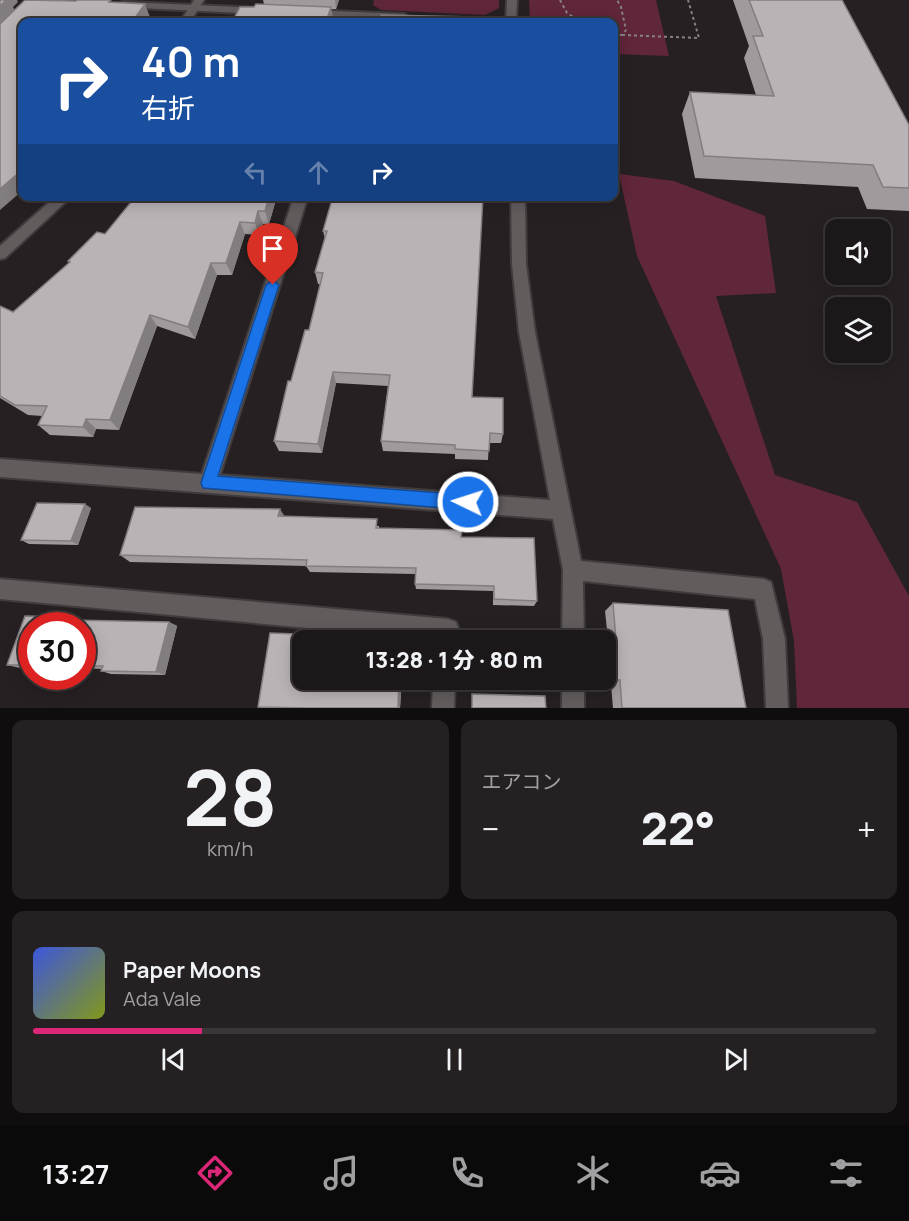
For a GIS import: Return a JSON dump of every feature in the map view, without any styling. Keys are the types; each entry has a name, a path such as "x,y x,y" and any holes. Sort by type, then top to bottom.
{"street":[{"path":"359,18 365,0"},
{"path":"511,18 512,0"},
{"path":"187,18 196,4"},
{"path":"114,5 196,4 269,12"},
{"path":"303,13 350,18"},
{"path":"0,254 59,201"},
{"path":"208,483 299,201"},
{"path":"518,201 519,264 527,332 573,570 573,630"},
{"path":"0,468 562,510"},
{"path":"573,570 764,589 774,639 777,708"},
{"path":"0,589 448,630"},
{"path":"443,708 444,690"},
{"path":"573,690 573,708"}],"path":[{"path":"560,0 567,13 575,18"},
{"path":"617,0 621,7 626,30 622,35"},
{"path":"618,35 699,38 688,0"}],"shaded area":[{"path":"374,0 499,0 499,8 485,15 381,10 373,5"},
{"path":"529,0 656,0 669,56 618,54 618,18 530,18"},
{"path":"619,174 674,181 765,216 776,293 716,296 775,475 857,502 909,596 909,708 797,708 794,641 781,569 637,256"}],"building":[{"path":"25,0 111,0 109,2 145,4 135,18 18,18 18,173 0,189 0,24"},
{"path":"749,0 842,0 909,125 909,188 883,187 873,165 704,156 690,92 774,96 753,36 763,36"},
{"path":"256,4 331,7 327,18 234,18 240,7 254,7"},
{"path":"381,15 476,17 476,18 381,18"},
{"path":"132,201 268,201 265,211 258,211 255,223 240,222 226,263 211,263 188,327 150,315 110,420 86,419 83,427 38,425 47,406 15,405 0,396 0,306 13,312 70,262 68,261 97,232 105,234"},
{"path":"332,201 483,201 472,397 503,398 503,434 490,433 489,451 455,449 455,445 381,441 390,375 333,372 318,444 274,441 288,381 291,381 305,330 309,330 323,273 315,272 327,231 323,231"},
{"path":"37,503 85,504 71,541 21,540"},
{"path":"135,507 280,509 278,516 377,519 376,528 462,530 461,537 534,538 537,601 494,599 494,586 415,584 416,568 306,566 307,560 120,555"},
{"path":"613,603 728,610 746,708 622,708 620,680 616,680"},
{"path":"96,621 169,622 156,672 101,671 103,666 96,666"},
{"path":"270,633 292,634 292,690 399,690 398,708 258,707"},
{"path":"18,635 18,665 7,665"},
{"path":"472,694 545,696 546,708 472,708"}],"route":[{"path":"273,285 208,483 468,502"}]}
